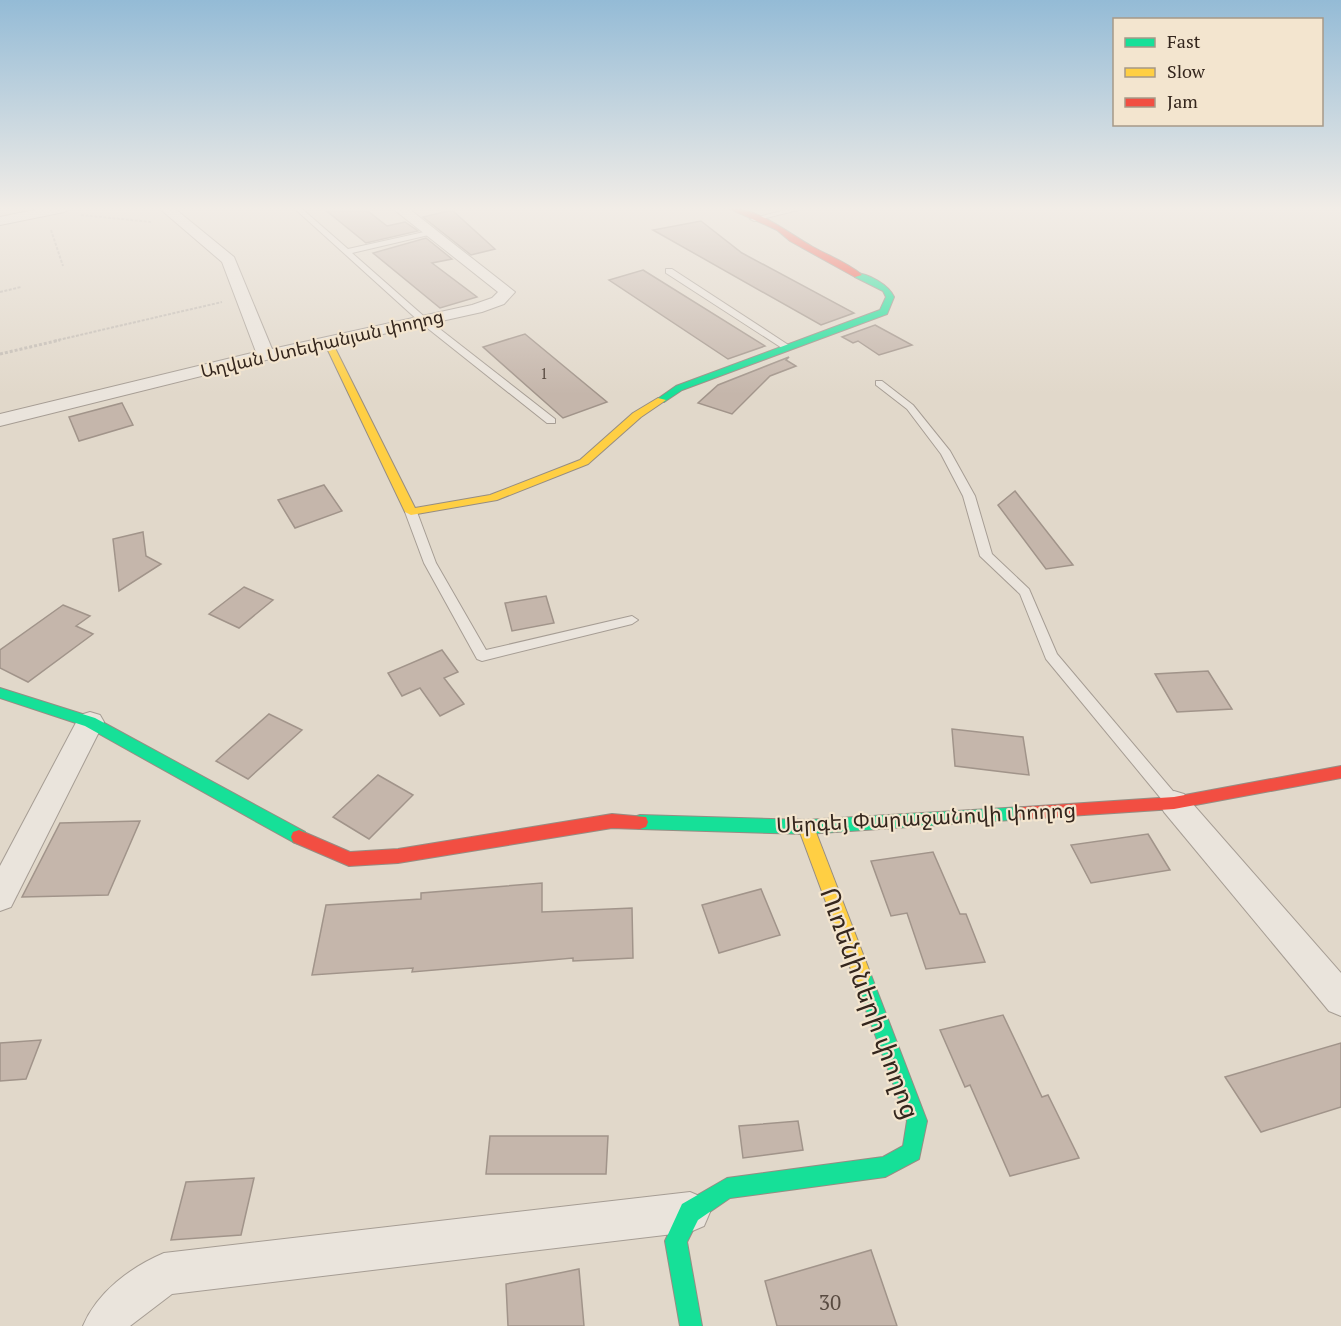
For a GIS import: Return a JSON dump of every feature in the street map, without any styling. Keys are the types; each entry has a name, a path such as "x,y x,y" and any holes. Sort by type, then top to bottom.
{"street":[{"path":"233,270 266,355"},
{"name":"Աղվան Ստեփանյան փողոց","path":"0,420 266,355 476,309 498,301 507,292 479,270"},
{"path":"328,342 411,512 494,498 584,462 637,415 679,388 884,312 890,297 887,290 850,270"},
{"name":"Սերգեյ Փարաջանովի փողոց","path":"0,693 90,722 302,839 349,859 398,856 612,820 806,827 1174,803 1341,772"},
{"path":"0,897 90,722"},
{"path":"1174,803 1341,999"},
{"name":"Ուռենիների փողոց","path":"690,1212 727,1188 885,1167 912,1152 917,1120 806,827"},
{"path":"105,1326 115,1311 164,1274 690,1212"},
{"path":"690,1212 676,1242 691,1326"}],"lane":[{"path":"367,270 424,321 551,421"},
{"path":"669,271 788,348"},
{"path":"879,383 910,407 946,453 969,496 986,556 1025,591 1051,656 1174,803"},
{"path":"411,512 430,563 482,656 632,620"}],"path":[{"path":"0,292 21,287"},
{"path":"0,354 230,300 246,304"}],"building":[{"path":"394,270 441,270 477,297 440,308"},
{"path":"643,270 765,346 728,359 609,280"},
{"path":"724,270 774,270 854,313 821,325"},
{"path":"875,325 912,345 879,355 858,341 853,343 842,337"},
{"path":"525,334 607,402 563,418 483,347"},
{"path":"789,357 786,360 796,366 770,376 732,414 698,403 718,385"},
{"path":"122,403 133,425 79,441 69,417"},
{"path":"324,485 342,511 295,528 278,500"},
{"path":"1015,491 1073,565 1046,569 998,505"},
{"path":"143,532 146,556 161,564 119,591 113,539"},
{"path":"244,587 273,600 239,628 209,614"},
{"path":"546,596 554,623 512,631 505,603"},
{"path":"63,605 90,616 76,626 93,634 28,682 0,668 0,650"},
{"path":"442,650 458,672 444,678 464,704 440,716 420,688 402,696 388,673"},
{"path":"1208,671 1232,709 1177,712 1155,674"},
{"path":"269,714 302,730 248,779 216,761"},
{"path":"952,729 1023,737 1029,775 955,766"},
{"path":"378,775 413,795 369,839 333,817"},
{"path":"140,821 108,895 22,897 60,823"},
{"path":"1148,834 1170,870 1091,883 1071,845"},
{"path":"933,852 960,914 966,914 985,962 926,969 907,913 891,916 871,861"},
{"path":"542,883 542,912 632,908 633,958 573,961 573,958 412,972 413,968 312,975 326,905 421,899 421,893"},
{"path":"761,889 780,935 719,953 702,905"},
{"path":"1003,1015 1042,1097 1048,1095 1079,1158 1010,1176 970,1085 965,1087 940,1030"},
{"path":"41,1040 26,1079 0,1081 0,1043"},
{"path":"1341,1043 1341,1107 1261,1132 1225,1077"},
{"path":"798,1121 803,1150 743,1158 739,1126"},
{"path":"490,1136 608,1136 606,1174 486,1174"},
{"path":"254,1178 241,1235 171,1240 186,1182"},
{"path":"871,1250 897,1326 777,1326 765,1281"},
{"path":"579,1269 584,1326 508,1326 506,1284"}],"traffic: fast":[{"path":"661,400 679,388 884,312 890,297 887,290 858,275"},
{"path":"0,693 90,722 299,837"},
{"path":"640,822 806,827 1024,813"},
{"path":"691,1326 676,1241 690,1212 727,1188 885,1167 912,1152 917,1121 862,975"}],"traffic: slow":[{"path":"328,342 411,512 493,498 584,462 637,415 661,400"},
{"path":"806,827 862,975"}],"traffic: jam":[{"path":"849,270 858,275"},
{"path":"1024,813 1174,803 1341,772"},
{"path":"299,837 349,859 398,856 612,821 640,822"}]}
